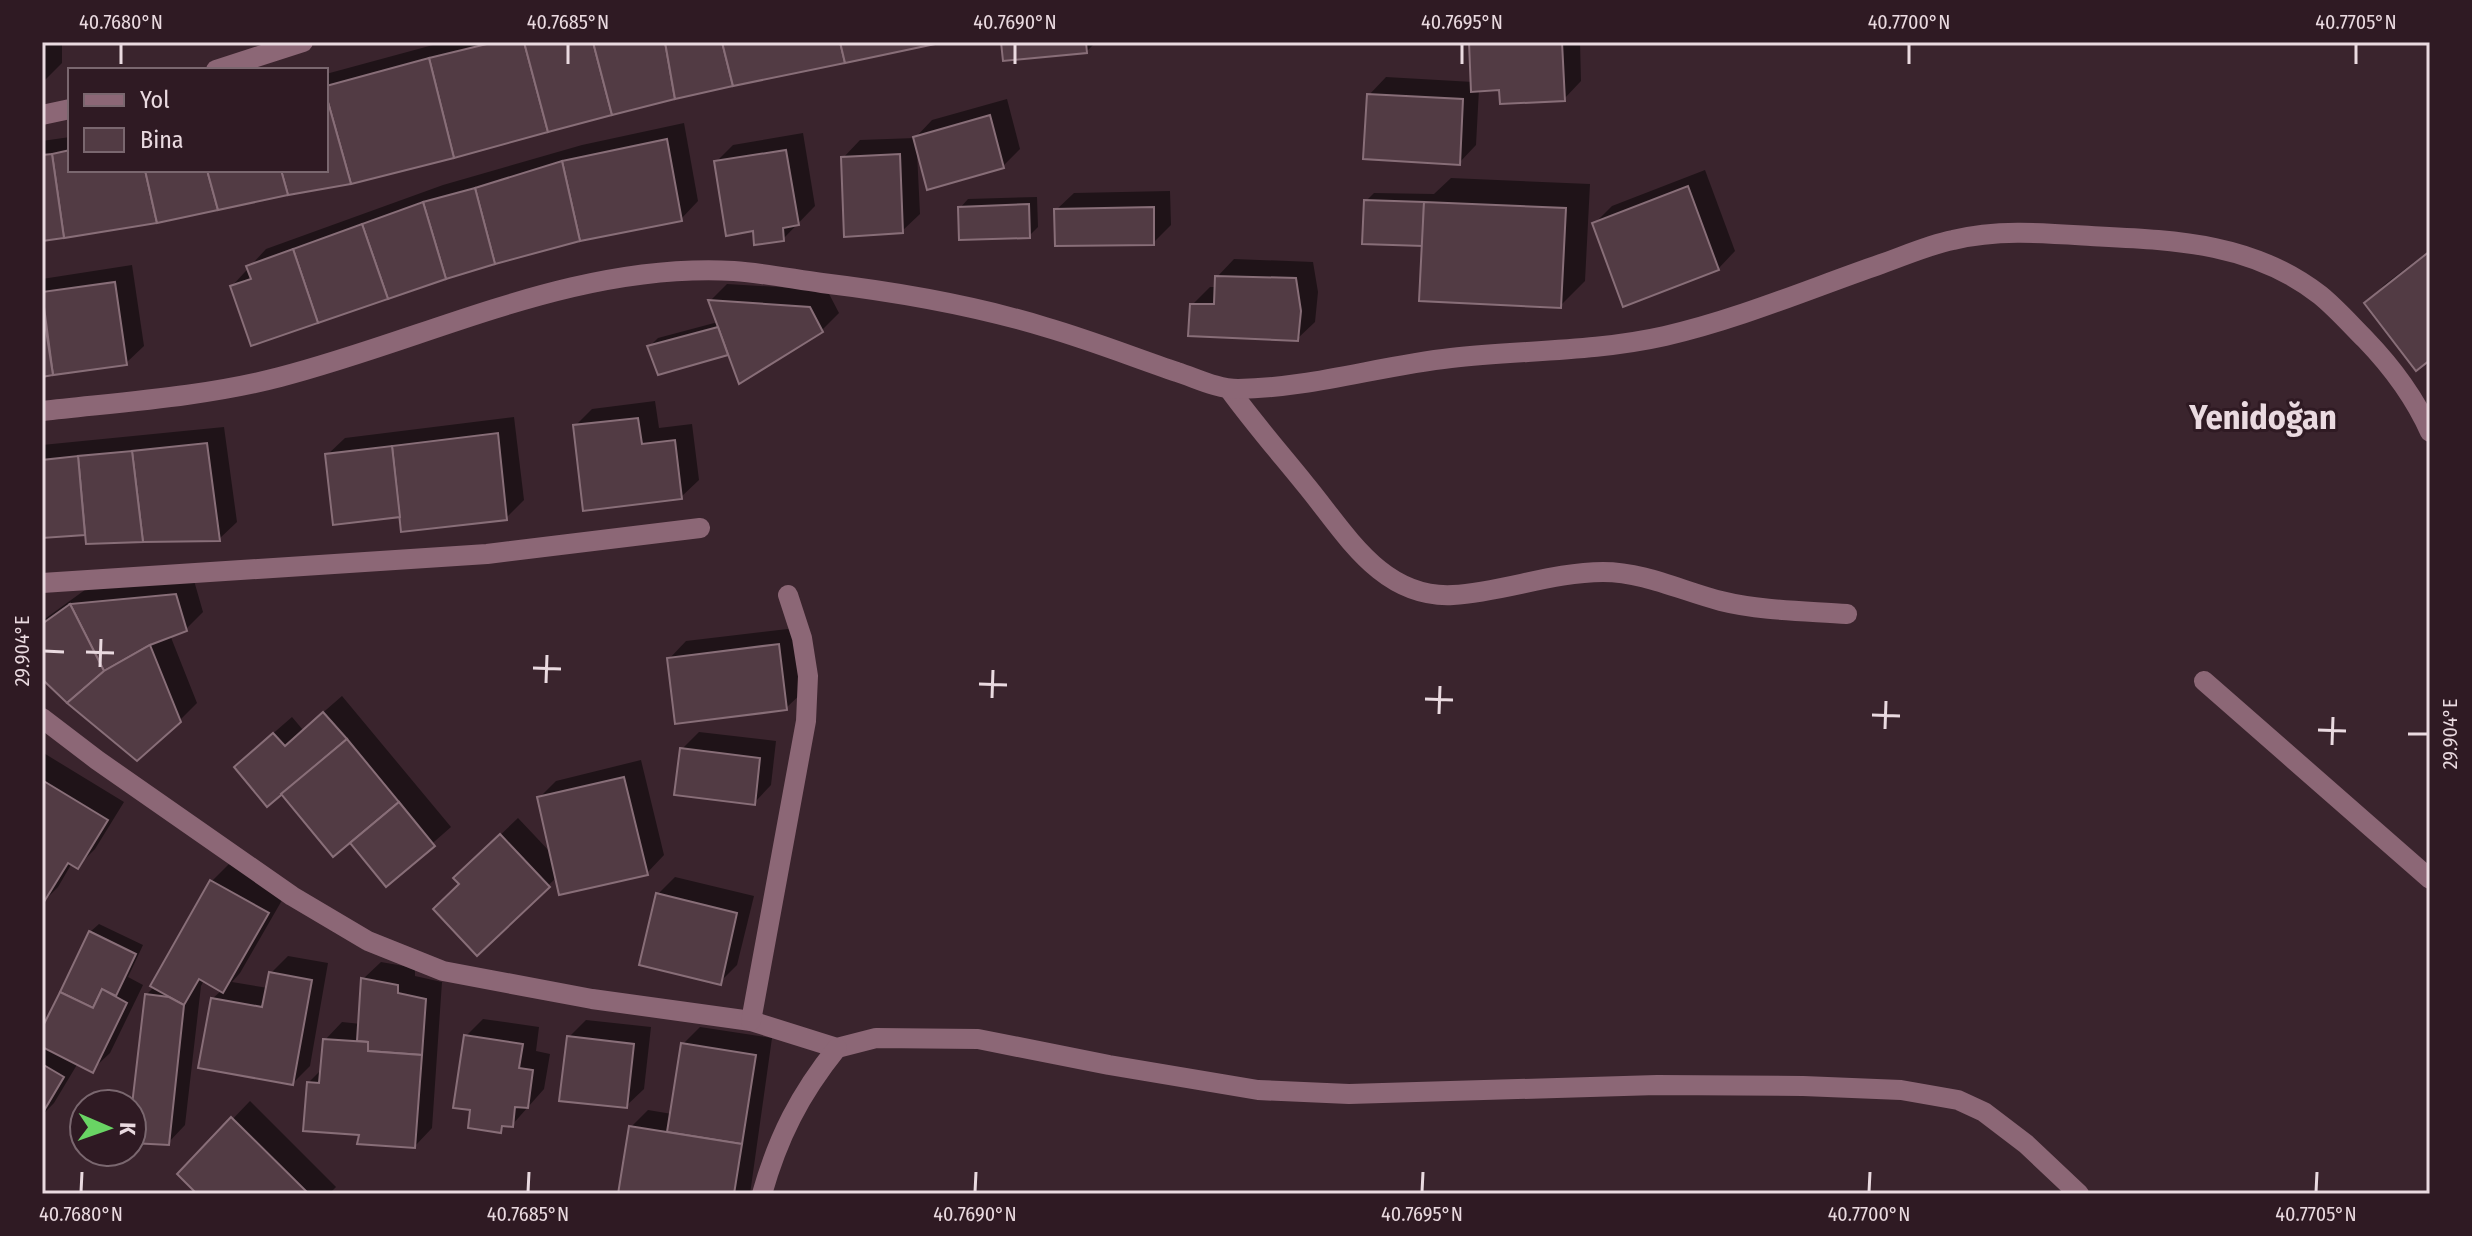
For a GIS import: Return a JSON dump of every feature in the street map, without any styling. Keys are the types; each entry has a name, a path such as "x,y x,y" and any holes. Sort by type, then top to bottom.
{"street":[{"path":"222,68 303,42"},
{"path":"42,115 68,109"},
{"path":"42,411 271,380 362,354 508,303 612,279 696,271 737,272 844,285 992,312 1229,389 1287,385 1452,358 1581,349 1663,336 1764,308 1949,240 2022,232 2188,241 2258,260 2299,281 2341,315 2394,370 2430,432"},
{"path":"1229,389 1353,544 1376,568 1405,587 1428,594 1454,595 1602,572 1665,583 1722,602 1775,610 1847,614"},
{"path":"42,583 487,554 700,528"},
{"path":"751,1021 806,721 808,676 802,638 788,595"},
{"path":"2204,681 2430,879"},
{"path":"42,718 292,896 368,941 443,971 486,981 751,1021 837,1048 876,1038 978,1039 1258,1090 1336,1094 1657,1085 1828,1086 1901,1090 1958,1100 1984,1112 2026,1144 2079,1194"},
{"path":"762,1194 784,1127 837,1048"}],"building":[{"path":"495,42 524,42 548,132 454,158 429,58"},
{"path":"524,42 593,42 612,115 548,132"},
{"path":"593,42 665,42 675,99 612,115"},
{"path":"665,42 722,42 733,86 675,99"},
{"path":"722,42 840,42 845,63 733,86"},
{"path":"840,42 934,42 935,44 845,63"},
{"path":"1001,42 1086,42 1087,53 1003,61"},
{"path":"1469,42 1562,42 1565,101 1500,104 1499,90 1471,92"},
{"path":"429,58 454,158 351,184 328,102 328,85"},
{"path":"1367,94 1463,99 1460,165 1363,159"},
{"path":"328,102 351,184 288,195 282,172 328,172"},
{"path":"990,115 1004,168 927,190 913,137"},
{"path":"667,139 682,221 580,241 562,161"},
{"path":"68,150 68,172 145,172 157,223 64,238 52,154"},
{"path":"786,150 799,225 783,228 784,241 754,245 753,231 726,236 714,161"},
{"path":"52,154 64,238 42,241 42,155"},
{"path":"900,154 903,233 844,237 841,157"},
{"path":"562,161 580,241 495,264 475,188"},
{"path":"145,172 208,172 218,210 157,223"},
{"path":"208,172 282,172 288,195 218,210"},
{"path":"1688,186 1719,270 1623,307 1592,223"},
{"path":"475,188 495,264 446,279 423,202"},
{"path":"1364,200 1424,202 1423,246 1362,244"},
{"path":"423,202 446,279 388,299 362,224"},
{"path":"1424,202 1566,208 1561,308 1419,301"},
{"path":"1029,204 1030,238 959,240 958,207"},
{"path":"1154,207 1154,245 1055,246 1054,209"},
{"path":"362,224 388,299 318,323 293,249"},
{"path":"293,249 318,323 251,346 230,286 251,279 246,266"},
{"path":"2430,251 2430,360 2416,371 2364,303"},
{"path":"1215,276 1296,278 1301,311 1298,341 1188,336 1190,304 1214,304"},
{"path":"115,282 127,365 53,375 42,292"},
{"path":"708,300 810,307 823,332 739,384"},
{"path":"42,304 53,375 42,377"},
{"path":"718,327 728,355 658,375 647,346"},
{"path":"638,418 642,444 675,440 682,499 583,511 573,425"},
{"path":"498,433 507,520 401,532 392,446"},
{"path":"207,443 220,541 143,542 132,451"},
{"path":"392,446 400,517 333,525 325,454"},
{"path":"132,451 143,542 86,544 78,456"},
{"path":"78,456 85,535 42,538 42,460"},
{"path":"176,594 187,631 150,645 104,671 70,604"},
{"path":"70,604 104,671 67,703 42,679 42,624"},
{"path":"779,644 787,710 675,724 667,658"},
{"path":"150,645 181,722 137,761 67,703 104,671"},
{"path":"323,712 347,739 267,807 234,767 273,733 285,746"},
{"path":"347,739 399,802 333,857 281,794"},
{"path":"680,748 760,758 755,805 674,795"},
{"path":"624,777 648,875 559,895 537,797"},
{"path":"42,780 108,820 78,869 68,863 42,905"},
{"path":"399,802 435,846 386,887 350,843"},
{"path":"500,834 550,887 477,956 433,909 459,884 453,878"},
{"path":"210,880 269,913 223,993 199,979 184,1005 150,986"},
{"path":"656,893 737,913 721,985 639,965"},
{"path":"89,931 136,954 116,996 102,989 93,1008 60,992"},
{"path":"269,972 312,980 293,1085 198,1068 211,998 262,1007"},
{"path":"361,978 398,985 398,993 426,999 422,1055 368,1051 368,1042 357,1041"},
{"path":"102,989 127,1003 93,1073 42,1047 42,1028 60,992 93,1008"},
{"path":"145,994 169,997 184,1005 169,1145 148,1144 148,1088 134,1088"},
{"path":"464,1035 523,1044 519,1068 533,1070 528,1108 515,1107 513,1127 502,1126 501,1133 468,1128 470,1110 453,1108"},
{"path":"567,1036 634,1044 627,1108 559,1101"},
{"path":"323,1039 368,1042 368,1051 422,1055 415,1148 357,1144 359,1135 303,1131 307,1082 319,1083"},
{"path":"681,1043 756,1055 742,1144 667,1132"},
{"path":"42,1064 64,1077 42,1114"},
{"path":"231,1117 309,1194 197,1194 177,1174"},
{"path":"629,1126 742,1144 734,1194 618,1194"}],"district":[{"name":"Yenidoğan","path":"2263,417"}]}
